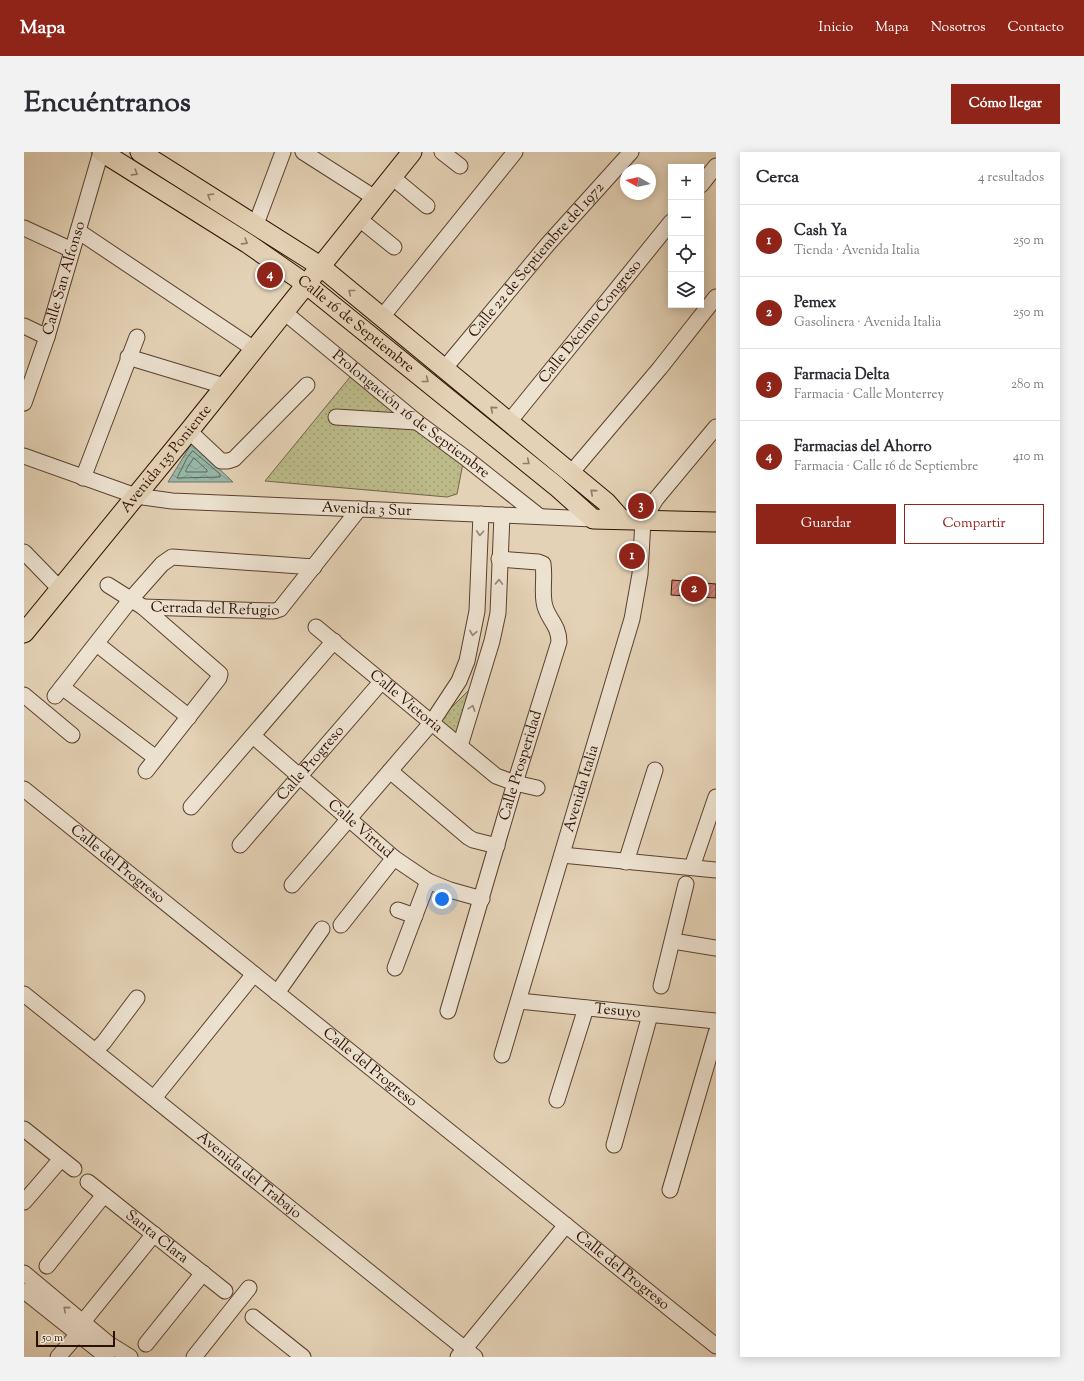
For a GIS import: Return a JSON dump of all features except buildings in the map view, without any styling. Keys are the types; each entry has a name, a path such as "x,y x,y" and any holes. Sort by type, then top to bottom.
{"main road":[{"name":"Calle 16 de Septiembre","path":"101,152 246,243 306,284 550,481 593,519"},
{"name":"Calle 16 de Septiembre","path":"140,152 256,224 320,266 606,502 621,519"},
{"name":"Avenida 135 Poniente","path":"24,633 189,431 412,152"},
{"name":"Avenida 3 Sur","path":"593,519 716,522"}],"street":[{"name":"Calle San Alfonso","path":"24,403 47,337 101,152"},
{"path":"256,224 283,152"},
{"path":"303,152 375,198"},
{"path":"442,152 460,166"},
{"path":"382,317 515,152"},
{"name":"Calle 22 de Septiembre del 1972","path":"444,369 548,244 630,152"},
{"path":"704,181 716,166"},
{"path":"392,177 427,206"},
{"path":"358,218 394,247"},
{"name":"Calle Décimo Congreso","path":"509,422 668,226"},
{"path":"24,228 72,250"},
{"path":"78,231 254,349"},
{"path":"571,473 660,368 716,297"},
{"name":"Prolongación 16 de Septiembre","path":"284,312 417,422 539,516"},
{"path":"24,326 47,337"},
{"path":"83,478 128,357 137,337"},
{"path":"128,357 224,386"},
{"path":"189,431 220,460 228,461 234,459 307,385"},
{"path":"336,417 417,422"},
{"path":"643,520 656,499 716,427"},
{"name":"Avenida 3 Sur","path":"24,456 136,496 172,501 593,519"},
{"name":"Cerrada del Refugio","path":"137,603 274,611 285,605 359,509"},
{"path":"292,885 432,722 459,681 467,661 477,611 481,514"},
{"path":"460,746 492,641 498,612 502,515"},
{"name":"Avenida Italia","path":"502,1055 632,619 640,574 643,520"},
{"path":"24,552 60,589"},
{"path":"156,758 59,691 97,644 137,603 162,564 172,557 314,567"},
{"name":"Calle Prosperidad","path":"448,1012 558,642 559,634 557,628 548,615 544,601 543,564 538,562 499,559"},
{"path":"108,585 137,603 220,674 219,678 146,771"},
{"name":"Calle Victoria","path":"316,626 496,776 515,783"},
{"path":"191,807 334,641"},
{"path":"97,644 189,717"},
{"name":"Calle Progreso","path":"240,845 382,681"},
{"path":"459,681 479,686"},
{"path":"24,695 72,735"},
{"name":"Calle Virtud","path":"252,736 394,858 428,881 450,890 482,899"},
{"path":"626,862 655,770"},
{"path":"390,771 468,837 473,840 497,846"},
{"path":"515,783 537,788"},
{"name":"Calle del Progreso","path":"24,789 716,1346"},
{"path":"692,867 716,797"},
{"path":"562,855 716,870"},
{"path":"341,924 394,858"},
{"path":"395,968 428,881"},
{"path":"661,986 686,884"},
{"path":"398,910 415,916"},
{"path":"277,993 322,929"},
{"path":"673,941 716,948"},
{"path":"154,1098 254,974"},
{"name":"Avenida del Trabajo","path":"24,994 154,1098 466,1354"},
{"path":"95,1051 104,1042 137,998"},
{"name":"Tesuyo","path":"519,1001 716,1021"},
{"path":"557,1100 586,1008"},
{"path":"614,1145 650,1015"},
{"path":"670,1190 716,1033"},
{"path":"24,1129 74,1169"},
{"path":"24,1202 61,1158"},
{"name":"Santa Clara","path":"88,1182 225,1291"},
{"path":"47,1266 104,1195"},
{"path":"466,1354 566,1225"},
{"path":"58,1357 154,1234"},
{"path":"24,1273 107,1357"},
{"path":"146,1344 203,1273"},
{"path":"194,1357 249,1288"},
{"path":"24,1291 80,1329 130,1357"},
{"path":"253,1317 287,1352 303,1357"}],"shaded area":[{"path":"355,371 464,458 457,494 447,497 265,481"},
{"path":"472,687 455,737 438,721"}],"water":[{"path":"192,443 233,482 168,482"}],"place":[{"name":"Farmacias del Ahorro","path":"270,275"},
{"name":"Farmacia Delta","path":"641,506"},
{"name":"Cash Ya","path":"632,556"},
{"name":"Pemex","path":"694,589"}]}
